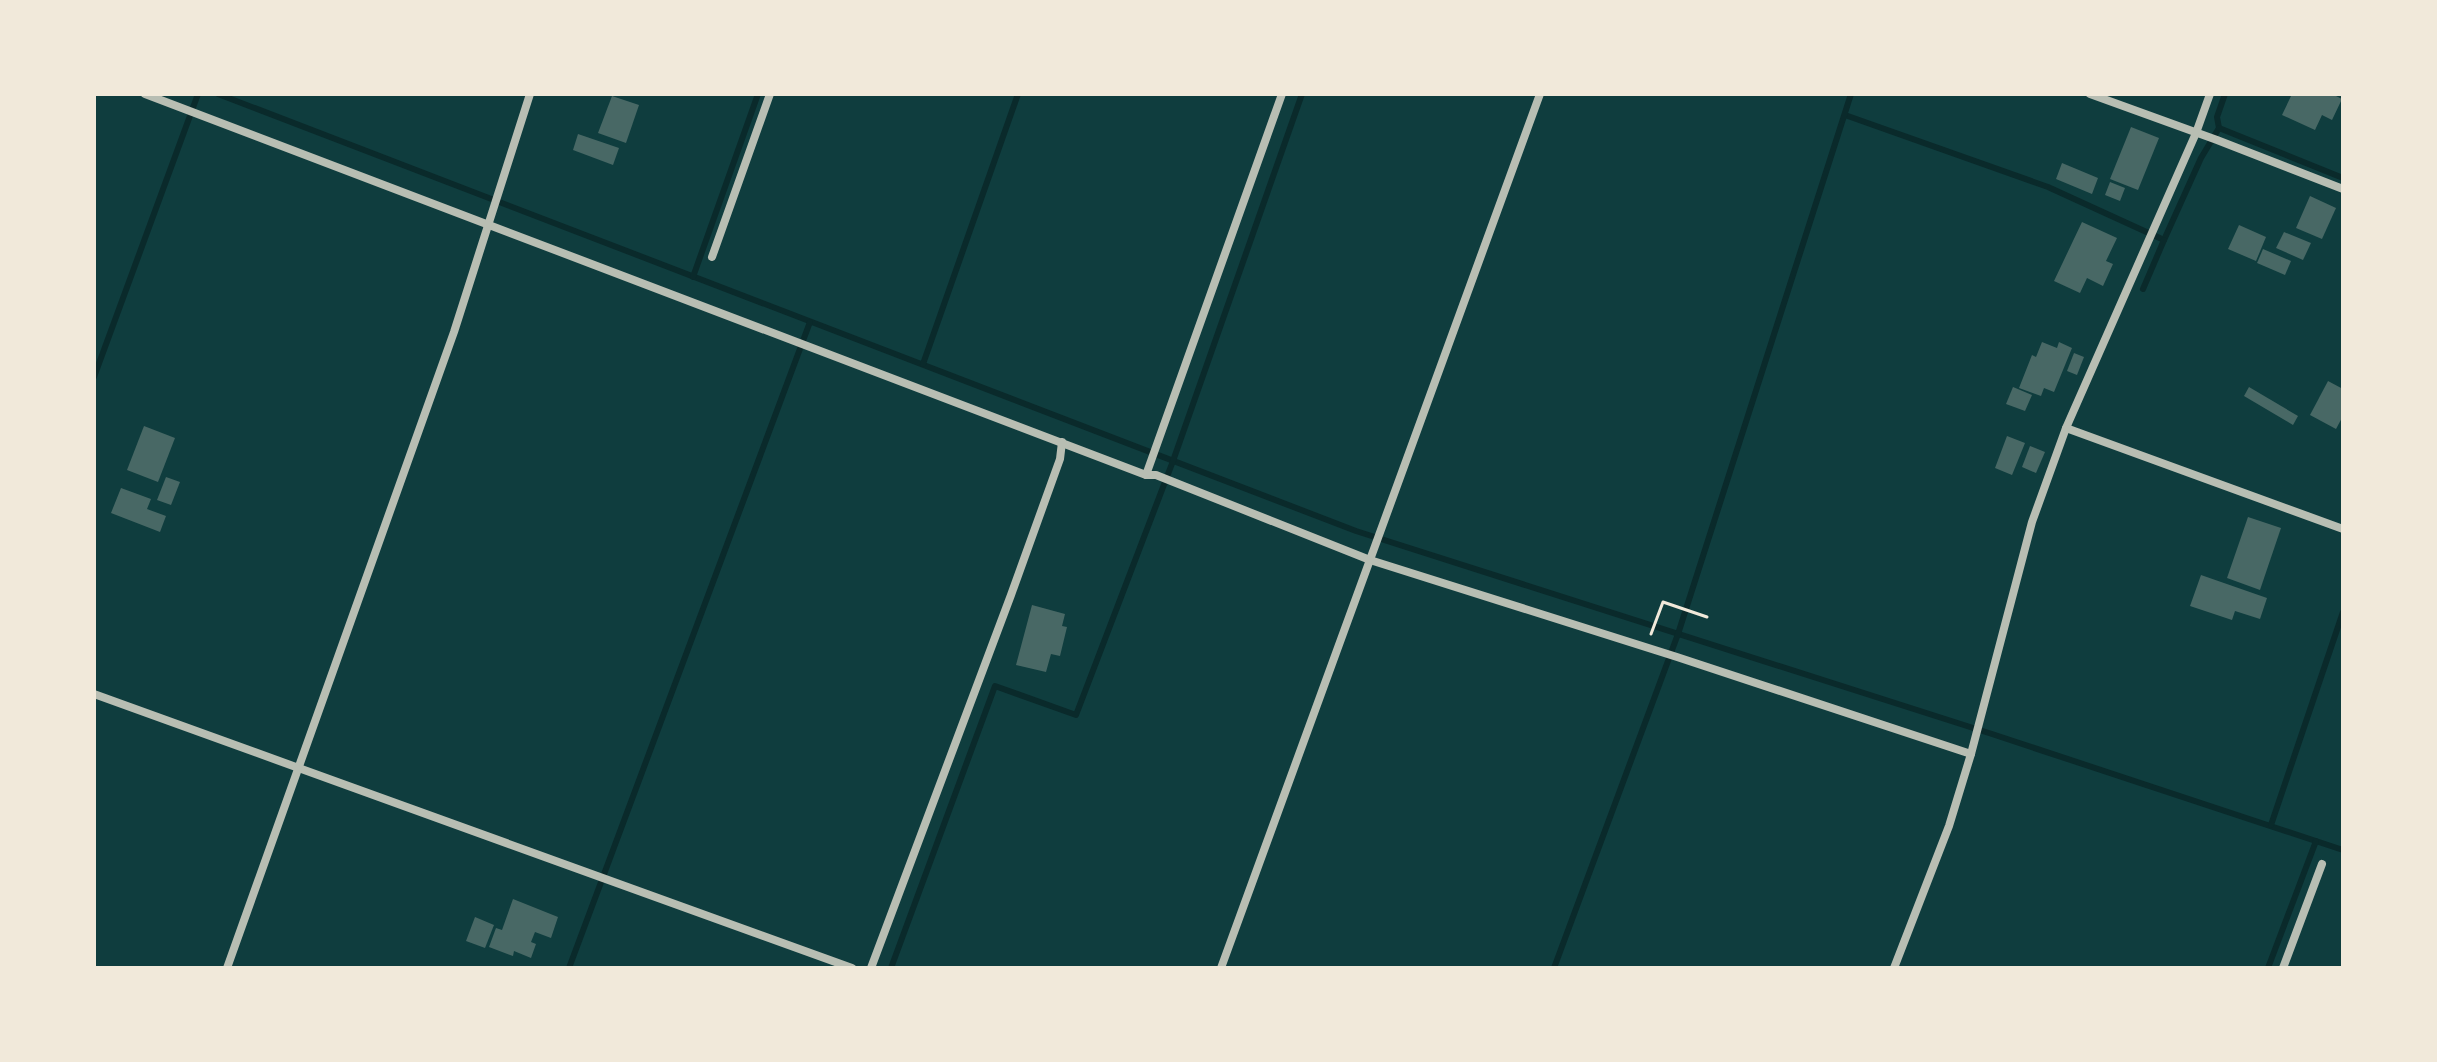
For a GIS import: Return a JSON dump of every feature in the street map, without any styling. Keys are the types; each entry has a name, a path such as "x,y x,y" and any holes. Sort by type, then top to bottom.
{"street":[{"path":"145,94 802,346 1171,481 1370,560 1971,754"},
{"path":"227,968 454,332 530,94"},
{"path":"712,257 770,94"},
{"path":"1151,475 1153,460 1282,94"},
{"path":"1221,968 1540,94"},
{"path":"2090,94 2343,189"},
{"path":"1894,968 1949,826 2032,522 2066,428 2196,133 2210,94"},
{"path":"2066,428 2343,529"},
{"path":"871,968 1011,595 1060,459 1062,442"},
{"path":"94,694 852,968"},
{"path":"2283,968 2322,864"}],"path":[{"path":"1651,633 1663,602 1707,617"}],"building":[{"path":"2292,94 2337,94 2342,99 2332,120 2322,115 2315,130 2282,115"},
{"path":"612,96 639,105 626,143 598,133"},
{"path":"2131,127 2159,138 2138,190 2110,179"},
{"path":"578,134 619,148 613,165 573,150"},
{"path":"2062,163 2098,178 2092,194 2056,179"},
{"path":"2110,182 2125,188 2120,201 2105,195"},
{"path":"2310,196 2336,208 2322,239 2296,228"},
{"path":"2082,222 2117,238 2106,261 2113,264 2103,286 2087,278 2080,293 2054,281"},
{"path":"2239,225 2266,237 2256,261 2228,249"},
{"path":"2284,232 2311,243 2303,260 2276,248"},
{"path":"2263,249 2291,261 2285,275 2257,263"},
{"path":"2042,342 2057,348 2059,342 2072,348 2054,392 2044,388 2041,396 2019,388 2032,355 2036,357"},
{"path":"2074,353 2084,357 2077,375 2067,371"},
{"path":"2328,381 2343,389 2343,416 2336,429 2310,415"},
{"path":"2013,387 2032,395 2025,411 2006,404"},
{"path":"2249,387 2298,416 2293,425 2244,396"},
{"path":"144,426 175,438 158,482 127,470"},
{"path":"2007,436 2025,443 2012,475 1995,468"},
{"path":"2030,446 2045,452 2036,473 2022,467"},
{"path":"166,477 180,482 171,505 157,500"},
{"path":"121,488 151,499 147,509 166,516 160,532 111,513"},
{"path":"2248,517 2281,528 2260,590 2227,578"},
{"path":"2201,575 2267,598 2260,619 2235,611 2232,620 2190,606"},
{"path":"1032,605 1065,614 1062,626 1067,627 1060,656 1051,654 1046,672 1016,665"},
{"path":"513,899 558,917 551,938 535,932 531,942 536,944 531,958 514,951 513,956 489,947 496,928 502,930"},
{"path":"475,917 494,925 485,948 466,941"}],"waterway":[{"path":"94,377 198,94"},
{"path":"218,94 1356,531 1992,734 2343,850"},
{"path":"693,277 758,94"},
{"path":"923,364 1018,94"},
{"path":"891,968 995,686 1076,715 1173,461 1302,94"},
{"path":"1554,968 1678,634 1851,94"},
{"path":"1845,115 2048,187 2164,240 2201,158 2219,128 2217,117 2225,94"},
{"path":"2219,128 2343,178"},
{"path":"2143,289 2164,240"},
{"path":"569,968 810,322"},
{"path":"2271,825 2343,612"},
{"path":"2268,968 2316,841"}]}
